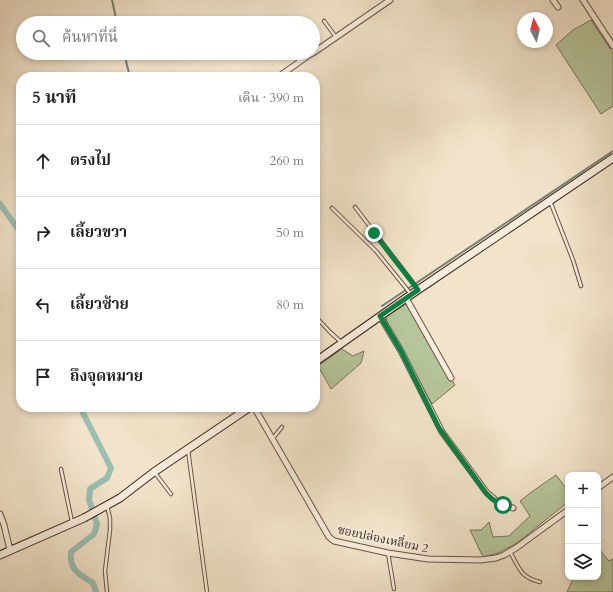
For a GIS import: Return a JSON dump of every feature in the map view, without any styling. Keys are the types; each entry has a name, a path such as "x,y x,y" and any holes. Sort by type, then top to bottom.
{"street":[{"path":"320,48 390,0"},
{"path":"553,0 558,7"},
{"path":"583,0 613,46"},
{"path":"285,72 303,60"},
{"path":"320,358 409,296 613,158"},
{"path":"409,296 451,378"},
{"path":"380,316 401,351 442,432 486,493 499,503 513,508"},
{"path":"0,555 104,508 243,412"},
{"name":"ซอยปล่องเหลี่ยม 2","path":"257,412 329,537 334,541 428,560 481,560 496,558 510,552 565,512"},
{"path":"601,486 613,477"},
{"path":"0,514 10,550"}],"lane":[{"path":"324,21 336,37"},
{"path":"550,200 573,260 581,286"},
{"path":"355,207 418,290"},
{"path":"332,208 376,251 409,296"},
{"path":"320,321 342,343"},
{"path":"273,439 282,427"},
{"path":"188,450 208,592"},
{"path":"61,469 72,522"},
{"path":"154,472 171,494"},
{"path":"104,508 110,518 105,571 107,592"},
{"path":"510,552 524,576 528,580 540,582"},
{"path":"388,553 394,589"}],"green space":[{"path":"591,20 613,53 613,106 601,114 556,45 573,30"},
{"path":"406,304 455,385 432,404 387,322 386,317"},
{"path":"342,349 353,356 364,351 361,363 331,389 320,370 320,365"},
{"path":"556,475 565,487 565,504 517,543 498,553 483,557 470,530 481,530 489,522 493,537 509,536 530,516 520,501"},
{"path":"601,552 609,561 613,559 613,592 567,592 573,580 601,580"}],"waterway":[{"path":"112,0 115,16"},
{"path":"126,60 129,72"},
{"path":"382,306 613,151"},
{"path":"0,204 16,226"},
{"path":"83,412 111,468 107,478 90,489 89,500 97,524 94,534 71,552 74,568 93,583 96,592"}],"route":[{"path":"374,233 418,290 380,316 401,351 439,428 486,493 492,499 503,505"}]}
